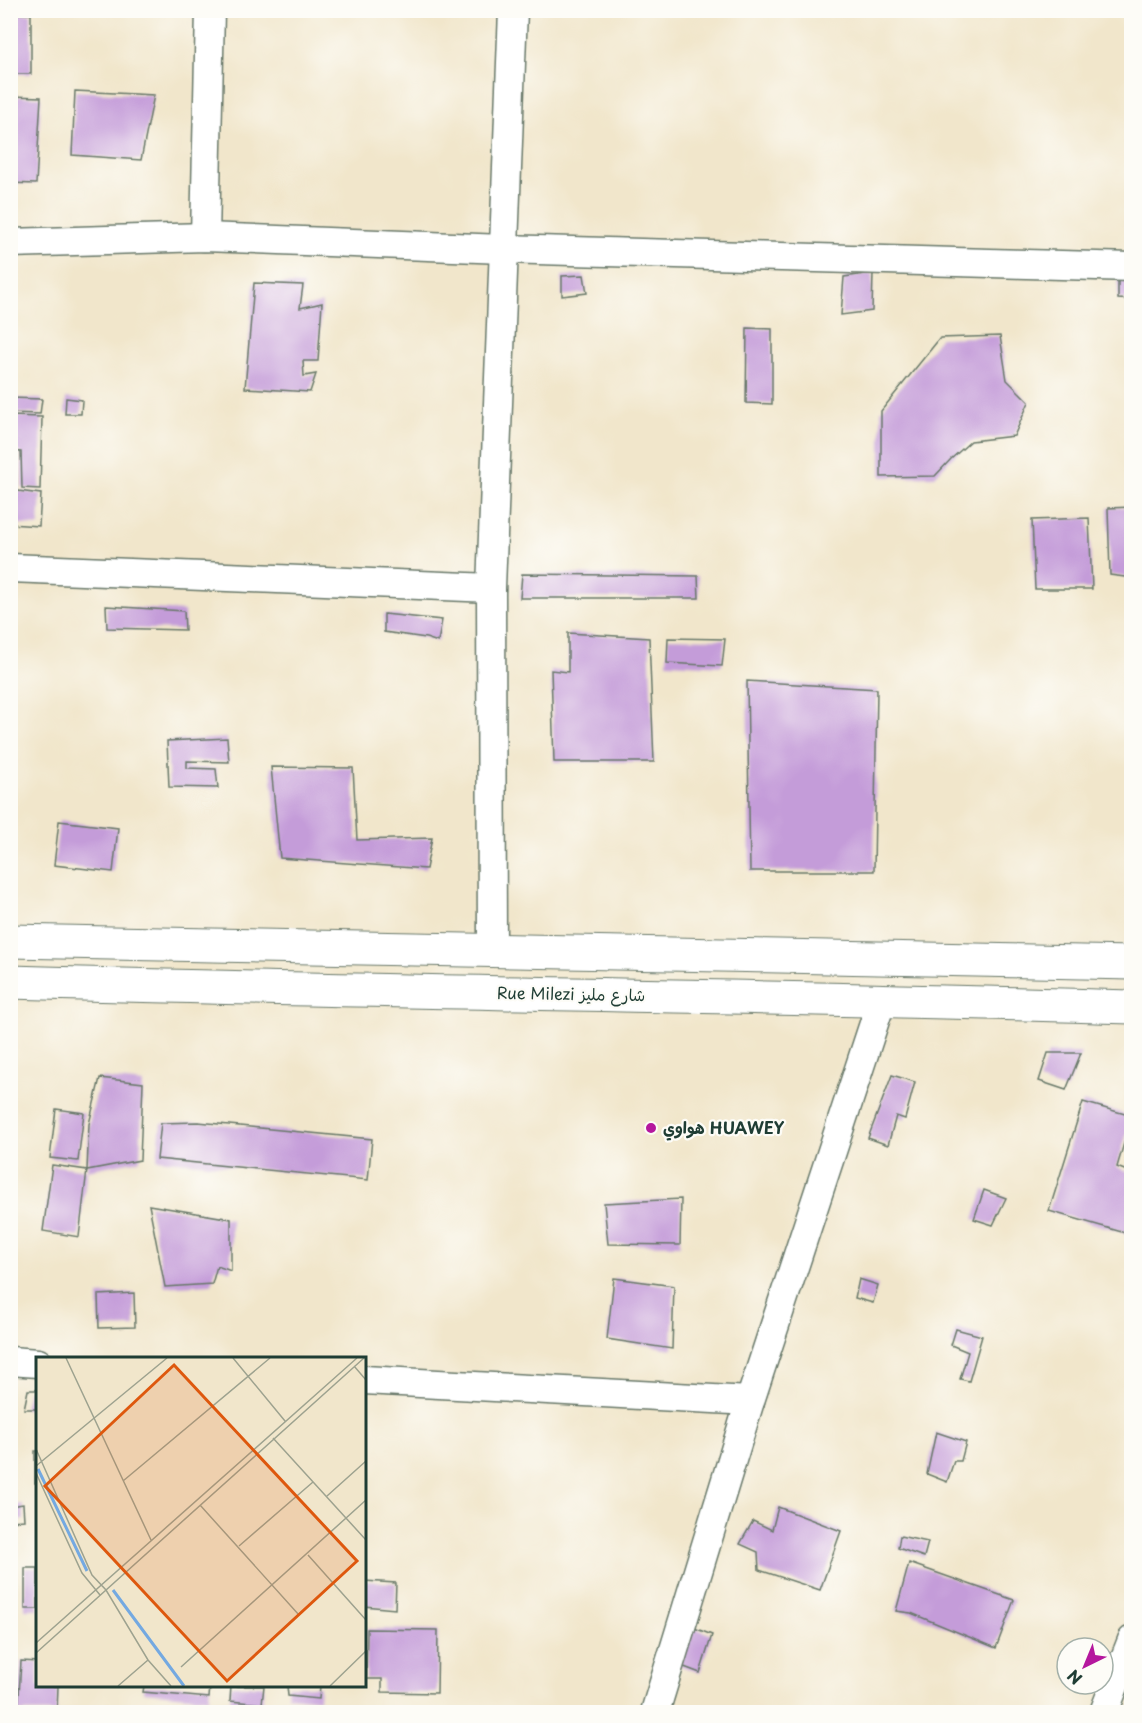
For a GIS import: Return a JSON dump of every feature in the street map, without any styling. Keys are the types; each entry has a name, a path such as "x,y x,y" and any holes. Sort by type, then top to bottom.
{"street":[{"path":"206,237 210,10"},
{"path":"492,951 491,588 513,10"},
{"path":"10,243 206,237 503,249 1131,267"},
{"path":"10,568 491,588"},
{"path":"10,941 1131,963"},
{"name":"Rue Milezi شارع مليز","path":"10,982 209,988 882,999 1131,1007"},
{"path":"655,1713 750,1401 882,999"},
{"path":"10,1361 36,1363"},
{"path":"366,1380 750,1401"},
{"path":"1104,1713 1131,1640"}],"building":[{"path":"10,13 31,14 31,74 10,74"},
{"path":"75,91 154,95 141,160 72,155"},
{"path":"10,96 41,97 36,184 10,183"},
{"path":"873,273 872,311 841,315 844,277"},
{"path":"584,275 587,293 562,296 562,276"},
{"path":"1118,280 1132,281 1132,300 1118,299"},
{"path":"254,283 303,285 300,308 322,303 318,361 303,361 304,376 316,374 310,392 245,388"},
{"path":"747,328 772,329 772,404 746,403"},
{"path":"1000,336 1007,380 1029,402 1014,436 971,441 935,476 881,477 881,411 940,338"},
{"path":"10,398 42,399 40,414 10,413"},
{"path":"66,398 82,400 81,414 65,414"},
{"path":"10,416 42,417 40,489 22,488 21,452 10,451"},
{"path":"10,490 41,494 39,526 10,524"},
{"path":"1132,507 1132,578 1110,575 1108,508"},
{"path":"1089,518 1092,589 1035,589 1032,520"},
{"path":"522,574 698,576 699,598 520,598"},
{"path":"106,606 184,611 185,630 107,628"},
{"path":"384,614 442,620 438,642 384,632"},
{"path":"568,633 649,638 654,762 554,762 551,670 568,672"},
{"path":"668,638 725,639 722,666 667,663"},
{"path":"747,681 877,689 874,871 750,871"},
{"path":"227,738 229,762 187,761 187,768 216,769 218,788 169,787 167,741"},
{"path":"271,767 353,768 357,840 432,838 426,869 280,858"},
{"path":"59,821 118,828 113,872 54,865"},
{"path":"1048,1053 1081,1053 1066,1090 1039,1081"},
{"path":"892,1075 915,1082 905,1119 896,1116 888,1145 868,1138"},
{"path":"100,1078 143,1083 140,1160 87,1170 89,1124"},
{"path":"1083,1102 1132,1116 1117,1167 1132,1173 1132,1235 1049,1211"},
{"path":"56,1109 84,1113 78,1161 50,1158"},
{"path":"198,1122 372,1139 368,1180 157,1159 161,1123"},
{"path":"52,1165 87,1170 79,1237 43,1231"},
{"path":"984,1190 1006,1198 993,1225 974,1219"},
{"path":"681,1199 680,1245 608,1244 604,1203"},
{"path":"149,1205 231,1219 231,1271 217,1266 212,1284 165,1287"},
{"path":"614,1278 674,1286 672,1349 607,1339"},
{"path":"859,1279 878,1285 873,1303 855,1298"},
{"path":"134,1293 135,1327 99,1328 98,1295"},
{"path":"956,1329 982,1336 969,1381 960,1379 968,1352 951,1345"},
{"path":"28,1390 36,1390 36,1409 24,1409"},
{"path":"936,1432 966,1442 961,1461 954,1461 947,1482 927,1474"},
{"path":"35,1451 36,1451 36,1483"},
{"path":"23,1504 24,1520 10,1521 10,1506"},
{"path":"778,1507 841,1531 820,1590 759,1570 758,1552 740,1544 753,1521 772,1530"},
{"path":"900,1536 928,1542 924,1557 898,1548"},
{"path":"909,1563 1014,1600 996,1648 911,1613 896,1611"},
{"path":"25,1568 36,1568 36,1609 25,1609"},
{"path":"366,1581 396,1583 395,1609 366,1606"},
{"path":"692,1627 712,1635 700,1673 679,1665"},
{"path":"367,1629 438,1630 437,1693 382,1692 382,1679 366,1679"},
{"path":"21,1661 36,1662 36,1687 58,1687 57,1712 18,1712"},
{"path":"144,1687 210,1687 209,1698 143,1692"},
{"path":"231,1687 264,1687 262,1704 230,1701"},
{"path":"287,1687 320,1687 319,1699 288,1696"}],"place":[{"name":"هواوي HUAWEY","path":"651,1128"}]}
